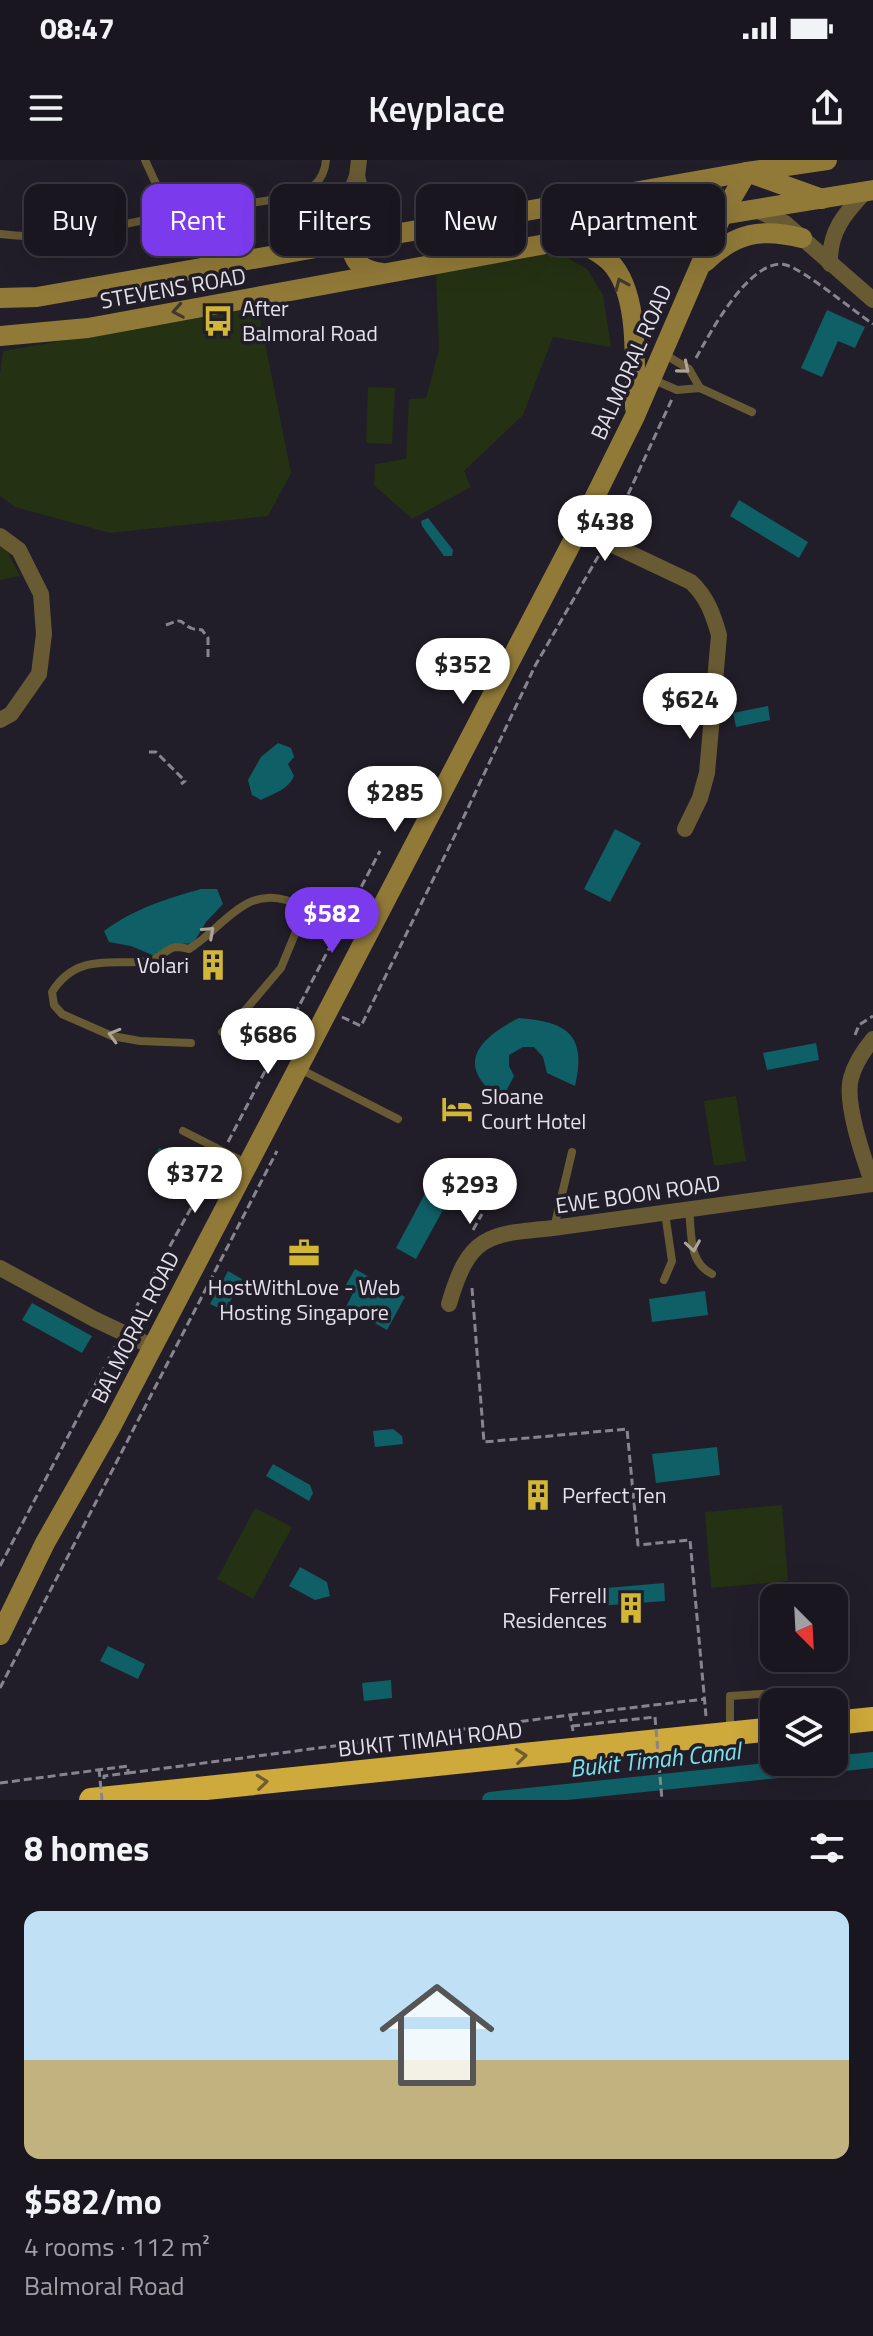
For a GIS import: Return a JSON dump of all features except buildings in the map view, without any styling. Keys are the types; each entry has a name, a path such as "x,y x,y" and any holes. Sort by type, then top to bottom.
{"highway":[{"path":"848,1722 873,1719"},
{"name":"BUKIT TIMAH ROAD","path":"91,1800 760,1731"}],"main road":[{"name":"STEVENS ROAD","path":"400,232 750,166 827,160"},
{"path":"750,166 822,199"},
{"name":"BALMORAL ROAD","path":"725,210 750,166"},
{"name":"STEVENS ROAD","path":"725,215 869,191"},
{"path":"699,268 719,248 735,239 763,232 802,238"},
{"name":"STEVENS ROAD","path":"0,336 88,328 542,245"},
{"name":"STEVENS ROAD","path":"0,298 37,297 270,255"},
{"path":"352,256 356,264 386,274"},
{"path":"602,256 612,265 623,284 633,327 635,416"},
{"name":"BALMORAL ROAD","path":"1,1632 579,529 635,416 704,256"}],"street":[{"path":"830,264 829,246 835,230 842,217 869,191"},
{"path":"756,210 785,223 873,300"},
{"path":"579,529 691,582 703,594 719,635 707,773 700,798 685,829"},
{"path":"0,536 19,550 41,594 44,634 39,674 11,714 0,720"},
{"name":"EWE BOON ROAD","path":"449,1304 463,1266 478,1245 502,1233 873,1184 859,1143 849,1081 860,1056 873,1039"},
{"path":"0,1268 151,1346"}],"lane":[{"path":"145,160 156,184"},
{"path":"254,202 306,193 320,180 326,160"},
{"path":"0,234 22,237 80,234 142,221"},
{"path":"662,353 689,369 700,388"},
{"path":"650,378 677,390 700,388 752,412"},
{"path":"191,1043 140,1041 112,1036 62,1014 54,1005 52,992 69,973 96,962 150,961 174,947 189,949 247,902 272,898 294,902 302,917 281,968 242,1014 222,1032"},
{"path":"297,1068 398,1119"},
{"path":"183,1131 247,1163"},
{"path":"553,1228 572,1152"},
{"path":"689,1210 693,1253 703,1269 712,1274"},
{"path":"664,1280 670,1272 672,1261 665,1213"},
{"path":"719,1735 730,1696 760,1694"}],"path":[{"path":"689,369 740,291 760,270 772,265 785,264 799,271 873,324"},
{"path":"340,1016 361,1026 535,666 607,542 677,390"},
{"path":"166,625 179,620 185,621 192,629 202,630 208,638 208,659"},
{"path":"149,752 156,752 185,781 181,784"},
{"path":"0,1566 380,851"},
{"path":"0,1688 280,1145"},
{"path":"472,1277 484,1442 627,1429 638,1545 690,1540 705,1699 719,1735"},
{"path":"104,1776 705,1699"},
{"path":"570,1715 572,1726 655,1717 662,1800"},
{"path":"0,1783 128,1766 128,1773"},
{"path":"99,1769 102,1800"}],"green space":[{"path":"542,255 564,256 587,269 603,295 611,347 553,337 523,415 464,471 471,487 412,519 374,485 375,464 406,459 409,399 426,398 439,350 436,274"},
{"path":"258,308 291,473 268,516 110,533 15,507 0,496 0,374 3,351"},
{"path":"368,387 395,388 392,444 366,443"},
{"path":"0,537 20,576 0,580"},
{"path":"736,1096 746,1161 714,1166 704,1101"},
{"path":"782,1505 788,1581 711,1588 705,1512"},
{"path":"255,1508 292,1527 253,1599 217,1579"}],"water":[{"path":"827,310 865,327 855,348 838,341 822,377 801,368"},
{"path":"739,500 808,542 799,558 730,516"},
{"path":"428,518 453,550 452,556 444,556 422,526 421,521"},
{"path":"768,706 770,720 736,727 733,713"},
{"path":"278,743 291,748 294,757 288,764 294,776 284,788 261,800 252,795 248,780 261,757"},
{"path":"615,829 641,843 610,902 584,889"},
{"path":"201,889 217,889 223,904 206,922 193,944 174,946 157,957 131,946 109,942 104,931 127,917 162,901"},
{"path":"519,1018 550,1023 570,1034 578,1054 575,1086 547,1073 543,1057 534,1047 523,1047 509,1055 509,1066 514,1076 502,1099 487,1087 478,1076 475,1065 477,1054 492,1035"},
{"path":"816,1043 819,1060 767,1070 763,1053"},
{"path":"159,1148 176,1156 163,1182 147,1175"},
{"path":"428,1188 449,1199 416,1259 396,1248"},
{"path":"355,1269 405,1297 387,1330 346,1307 353,1293 344,1288"},
{"path":"228,1271 242,1279 225,1311 210,1304"},
{"path":"705,1291 708,1315 652,1322 649,1299"},
{"path":"32,1303 92,1336 82,1353 22,1320"},
{"path":"393,1429 402,1436 403,1444 375,1447 373,1431"},
{"path":"717,1447 720,1475 656,1483 652,1454"},
{"path":"273,1464 310,1485 313,1493 309,1501 266,1476"},
{"path":"300,1567 327,1582 330,1596 315,1600 289,1586"},
{"path":"664,1583 665,1601 596,1606 595,1589"},
{"path":"108,1646 145,1664 138,1679 100,1661"},
{"path":"391,1680 392,1698 364,1701 362,1683"}],"waterway":[{"name":"Bukit Timah Canal","path":"490,1800 873,1760"}],"place":[{"name":"After Balmoral Road","path":"218,321"},
{"name":"Volari","path":"213,965"},
{"name":"Sloane Court Hotel","path":"457,1109"},
{"name":"HostWithLove - Web Hosting Singapore","path":"304,1253"},
{"name":"Perfect Ten","path":"538,1495"},
{"name":"Ferrell Residences","path":"631,1608"}]}
